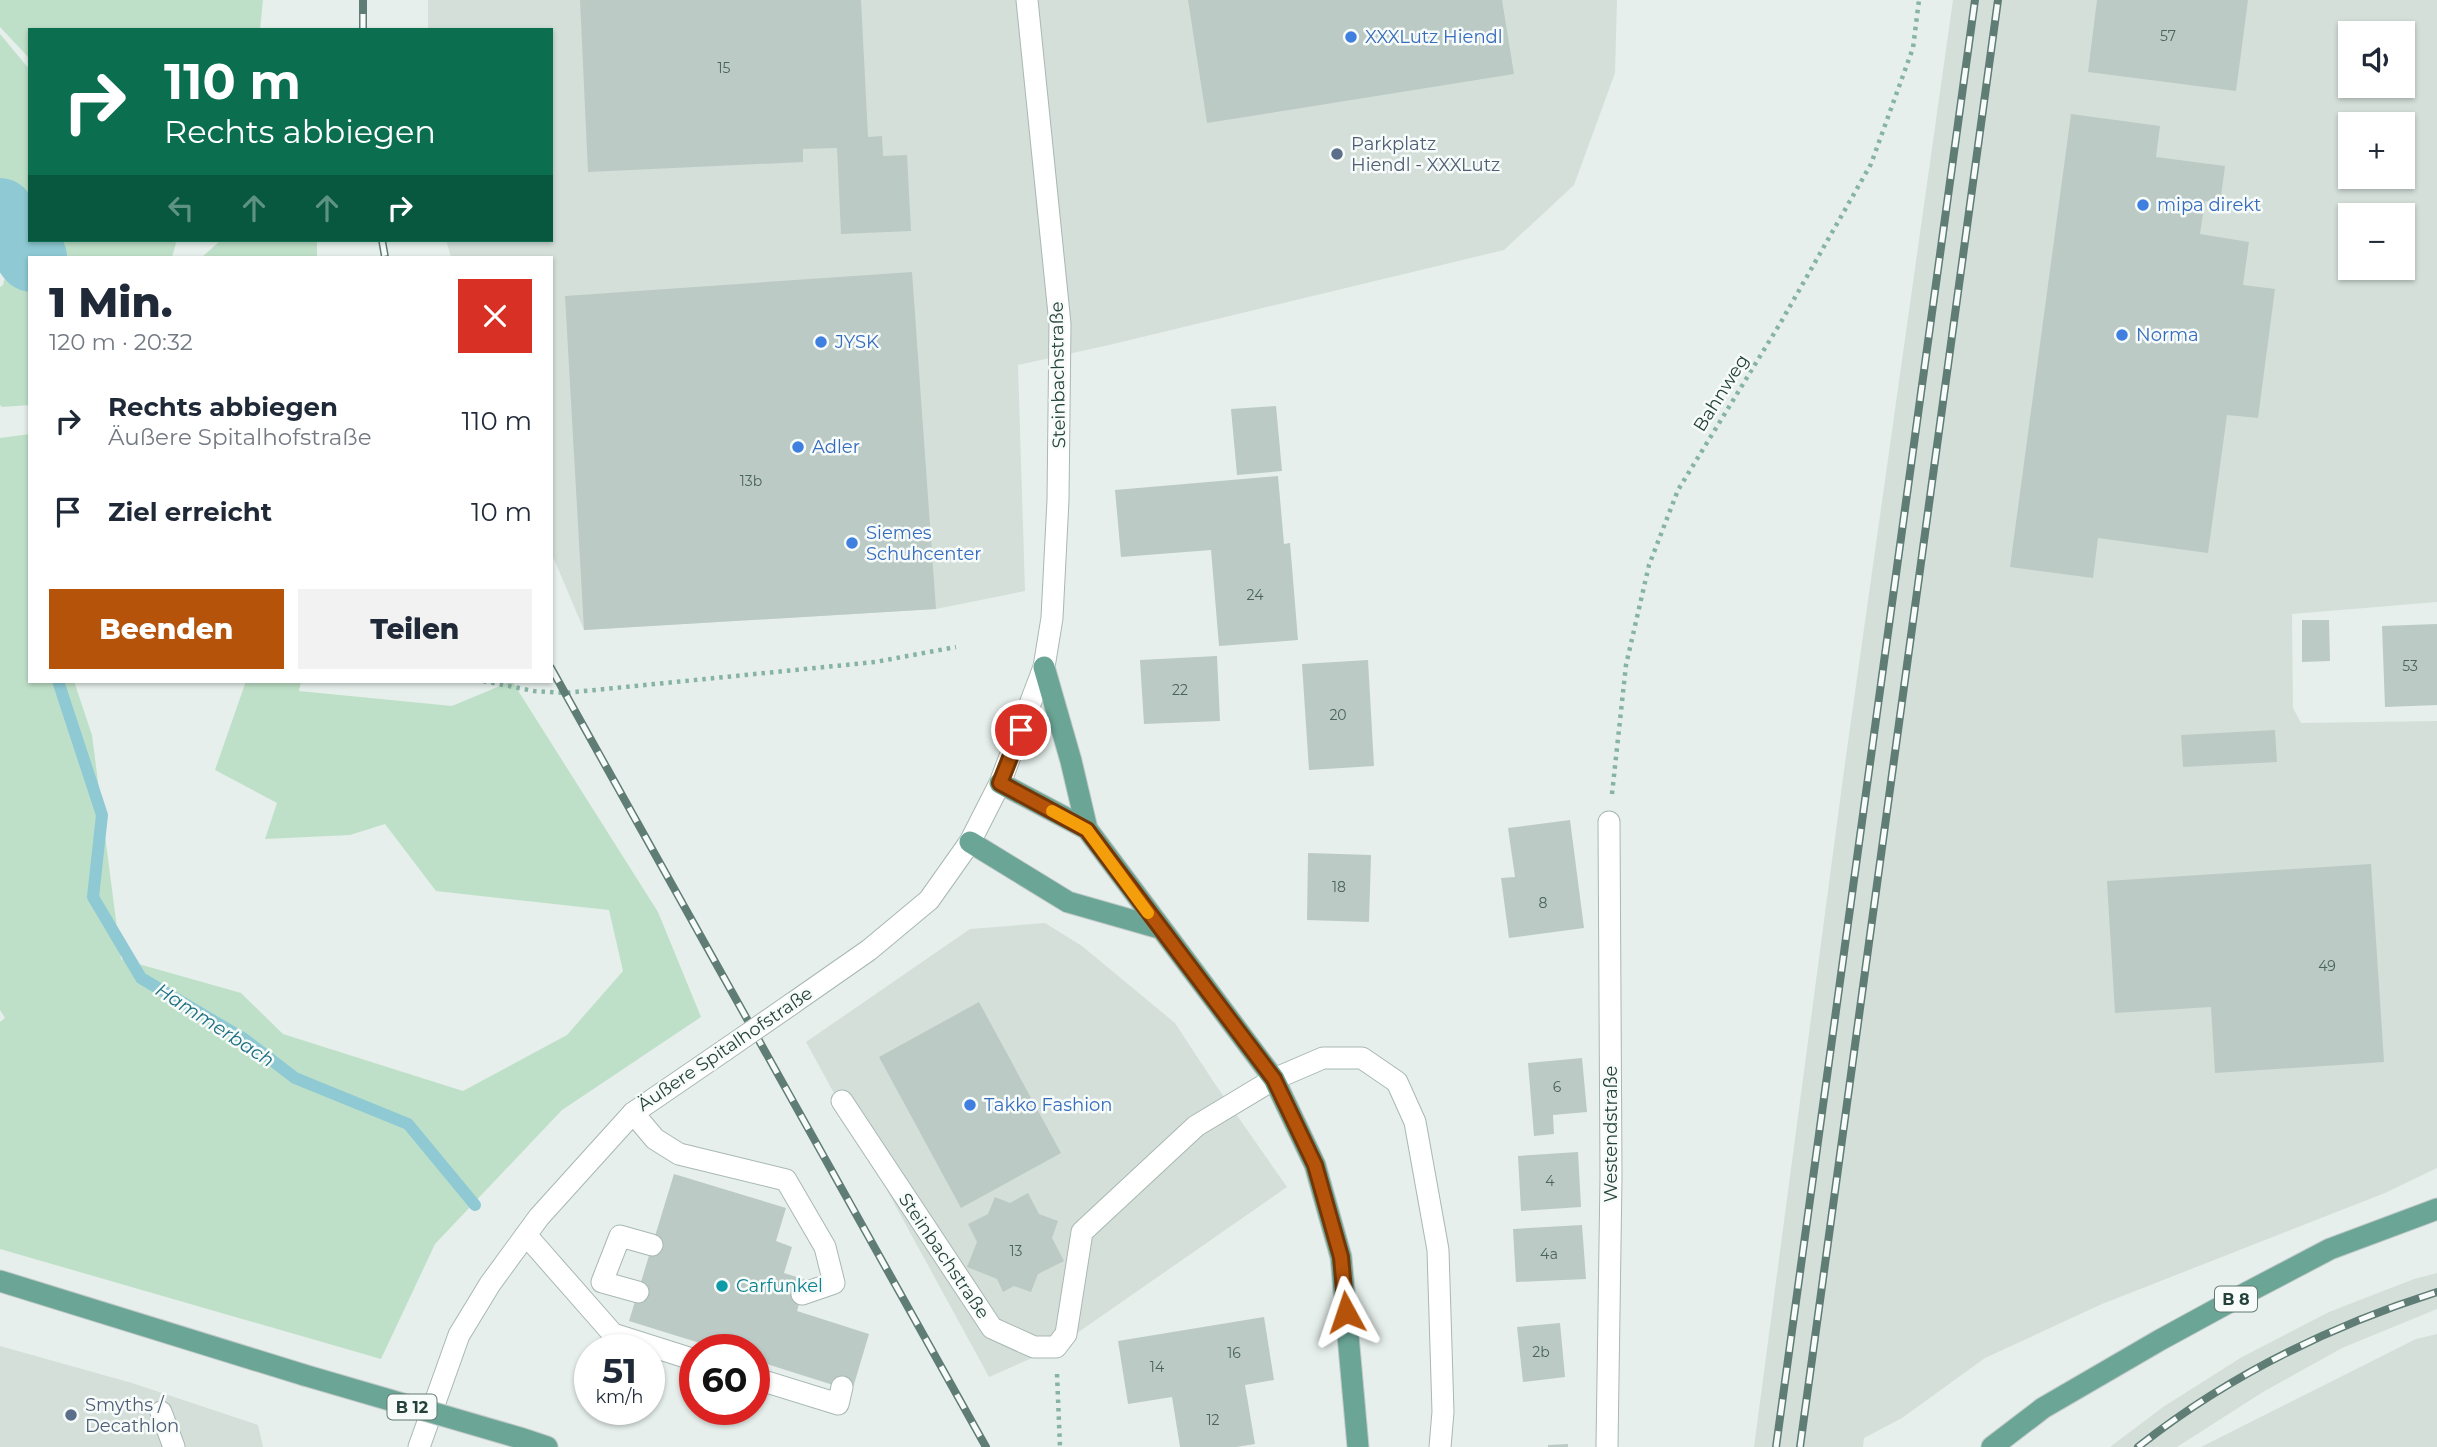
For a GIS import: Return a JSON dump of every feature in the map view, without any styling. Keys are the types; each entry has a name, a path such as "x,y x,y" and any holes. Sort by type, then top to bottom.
{"main road":[{"path":"1044,667 1071,761 1087,830 1274,1079 1315,1165 1341,1257 1358,1447"},
{"path":"1000,783 1087,830"},
{"path":"970,842 1068,902 1159,928"},
{"name":"B 8","path":"1992,1447 2043,1408 2248,1292 2330,1249 2437,1209"},
{"name":"B 12","path":"0,1281 547,1447"}],"street":[{"name":"Steinbachstraße","path":"1027,0 1060,324 1058,513 1052,618 1044,667"},
{"name":"Äußere Spitalhofstraße","path":"419,1447 459,1335 490,1284 547,1208 633,1113 869,950 929,900 970,842 1000,783 1044,667"},
{"name":"Westendstraße","path":"1607,1447 1611,1177 1609,822"},
{"path":"1056,1347 1066,1334 1082,1232 1196,1126 1274,1079 1323,1058 1362,1058 1397,1082 1415,1122 1438,1250 1443,1412 1440,1447"},
{"name":"Steinbachstraße","path":"842,1101 992,1328 1034,1347 1056,1347"},
{"path":"633,1113 655,1139 679,1154 786,1180 825,1247 834,1283 802,1294"},
{"path":"526,1235 613,1334 679,1355"},
{"path":"638,1292 603,1282 620,1236 652,1245"},
{"path":"770,1383 838,1404 842,1387"},
{"path":"161,1412 174,1447"}],"path":[{"name":"Bahnweg","path":"1609,822 1626,664 1649,565 1678,490 1781,322 1871,164 1913,48 1919,0"},
{"path":"494,683 534,691 565,692 875,662 956,647"},
{"path":"1056,1347 1060,1447"}],"shaded area":[{"path":"428,0 1617,0 1615,73 1574,185 1504,250 1018,365 1025,591 936,609 584,630 553,557 553,256 451,256 447,242 553,242 553,28 428,28"},
{"path":"1953,0 2437,0 2437,602 2292,614 2293,708 2301,723 2437,721 2437,1168 2385,1193 2102,1304 1985,1358 1902,1418 1864,1438 1863,1447 1754,1447 1845,763"},
{"path":"1045,923 1082,946 1175,1023 1287,1187 1057,1347 989,1377 806,1042 970,929"},
{"path":"2437,1273 2437,1309 2342,1348 2263,1392 2177,1447 2110,1447 2163,1407 2242,1357 2329,1312 2414,1279"},
{"path":"2437,1334 2437,1447 2201,1447 2416,1339"},
{"name":"Smyths / Decathlon","path":"0,1346 132,1383 258,1425 263,1447 0,1447"}],"green space":[{"path":"0,0 263,0 260,28 28,28 28,57 0,27"},
{"path":"0,34 28,68 28,242 176,243 172,256 28,256 28,405 2,407 0,287 3,285 9,259 0,252"},
{"path":"219,242 317,242 317,256 203,256"},
{"path":"28,434 28,683 75,683 92,735 121,959 241,993 283,1034 463,1091 567,1035 623,971 609,910 436,891 385,824 350,835 265,839 277,803 215,770 245,683 301,683 299,691 452,706 507,683 513,683 658,912 701,1017 562,1110 435,1244 381,1359 0,1249 0,1022 5,1018 0,1010 0,438"}],"building":[{"path":"580,0 861,0 868,137 882,136 883,156 907,155 911,231 841,234 837,148 803,149 803,162 588,172"},
{"name":"XXXLutz Hiendl","path":"1188,0 1502,0 1514,74 1207,123"},
{"path":"2097,0 2248,0 2236,91 2088,72"},
{"path":"2071,114 2160,126 2156,157 2225,166 2220,204 2205,201 2200,234 2249,242 2243,285 2275,289 2258,418 2227,415 2208,553 2098,538 2093,578 2010,567"},
{"path":"912,272 936,609 584,630 565,296"},
{"path":"1276,406 1282,471 1237,475 1231,409"},
{"path":"1278,476 1284,544 1290,543 1298,640 1219,646 1211,550 1121,557 1115,490"},
{"path":"2302,620 2329,620 2330,661 2302,662"},
{"path":"2437,624 2437,705 2385,707 2382,626"},
{"path":"1217,656 1220,721 1144,724 1140,660"},
{"path":"1368,660 1374,766 1309,770 1302,664"},
{"path":"2275,730 2277,762 2183,767 2181,735"},
{"path":"1570,820 1584,928 1509,938 1501,878 1515,877 1508,828"},
{"path":"1308,853 1371,855 1369,922 1307,920"},
{"path":"2371,864 2384,1062 2215,1073 2211,1007 2115,1013 2107,881"},
{"name":"Takko Fashion","path":"979,1002 1061,1153 961,1208 879,1057"},
{"path":"1582,1058 1587,1112 1553,1115 1554,1134 1534,1136 1528,1063"},
{"path":"1578,1152 1581,1207 1521,1211 1518,1156"},
{"name":"Carfunkel","path":"674,1174 786,1208 776,1241 792,1247 784,1273 806,1280 797,1311 869,1334 852,1391 770,1365 770,1334 679,1334 679,1337 629,1321"},
{"path":"1028,1193 1039,1214 1058,1221 1052,1238 1064,1261 1038,1274 1031,1292 1014,1286 1003,1292 997,1279 967,1267 977,1242 968,1224 988,1214 995,1197 1010,1203"},
{"path":"1582,1225 1586,1279 1516,1282 1513,1229"},
{"path":"1264,1317 1274,1380 1245,1385 1255,1444 1236,1447 1180,1447 1172,1397 1128,1404 1118,1341"},
{"path":"1560,1323 1565,1377 1523,1382 1517,1327"},
{"path":"1568,1444 1568,1447 1548,1447 1548,1445"}],"waterway":[{"name":"Hammerbach","path":"0,213 31,256"},
{"name":"Hammerbach","path":"59,683 102,815 93,897 141,978 244,1039 295,1078 408,1124 475,1205"}],"railway":[{"path":"363,0 363,28"},
{"path":"1776,1447 1975,0"},
{"path":"1800,1447 1998,0"},
{"path":"382,242 385,256"},
{"path":"553,672 986,1447"},
{"path":"2138,1447 2207,1398 2280,1356 2358,1321 2437,1292"}],"slow traffic":[{"path":"1052,811 1087,830 1148,913"}],"place":[{"name":"XXXLutz Hiendl","path":"1351,37"},
{"name":"Parkplatz Hiendl - XXXLutz","path":"1337,154"},
{"name":"mipa direkt","path":"2143,205"},
{"name":"Norma","path":"2122,335"},
{"name":"JYSK","path":"821,342"},
{"name":"Adler","path":"798,447"},
{"name":"Siemes Schuhcenter","path":"852,543"},
{"name":"Takko Fashion","path":"970,1105"},
{"name":"Carfunkel","path":"722,1286"},
{"name":"Smyths / Decathlon","path":"71,1415"}],"route":[{"path":"1021,730 1000,783 1087,830 1274,1079 1315,1165 1341,1257 1346,1312"}]}
